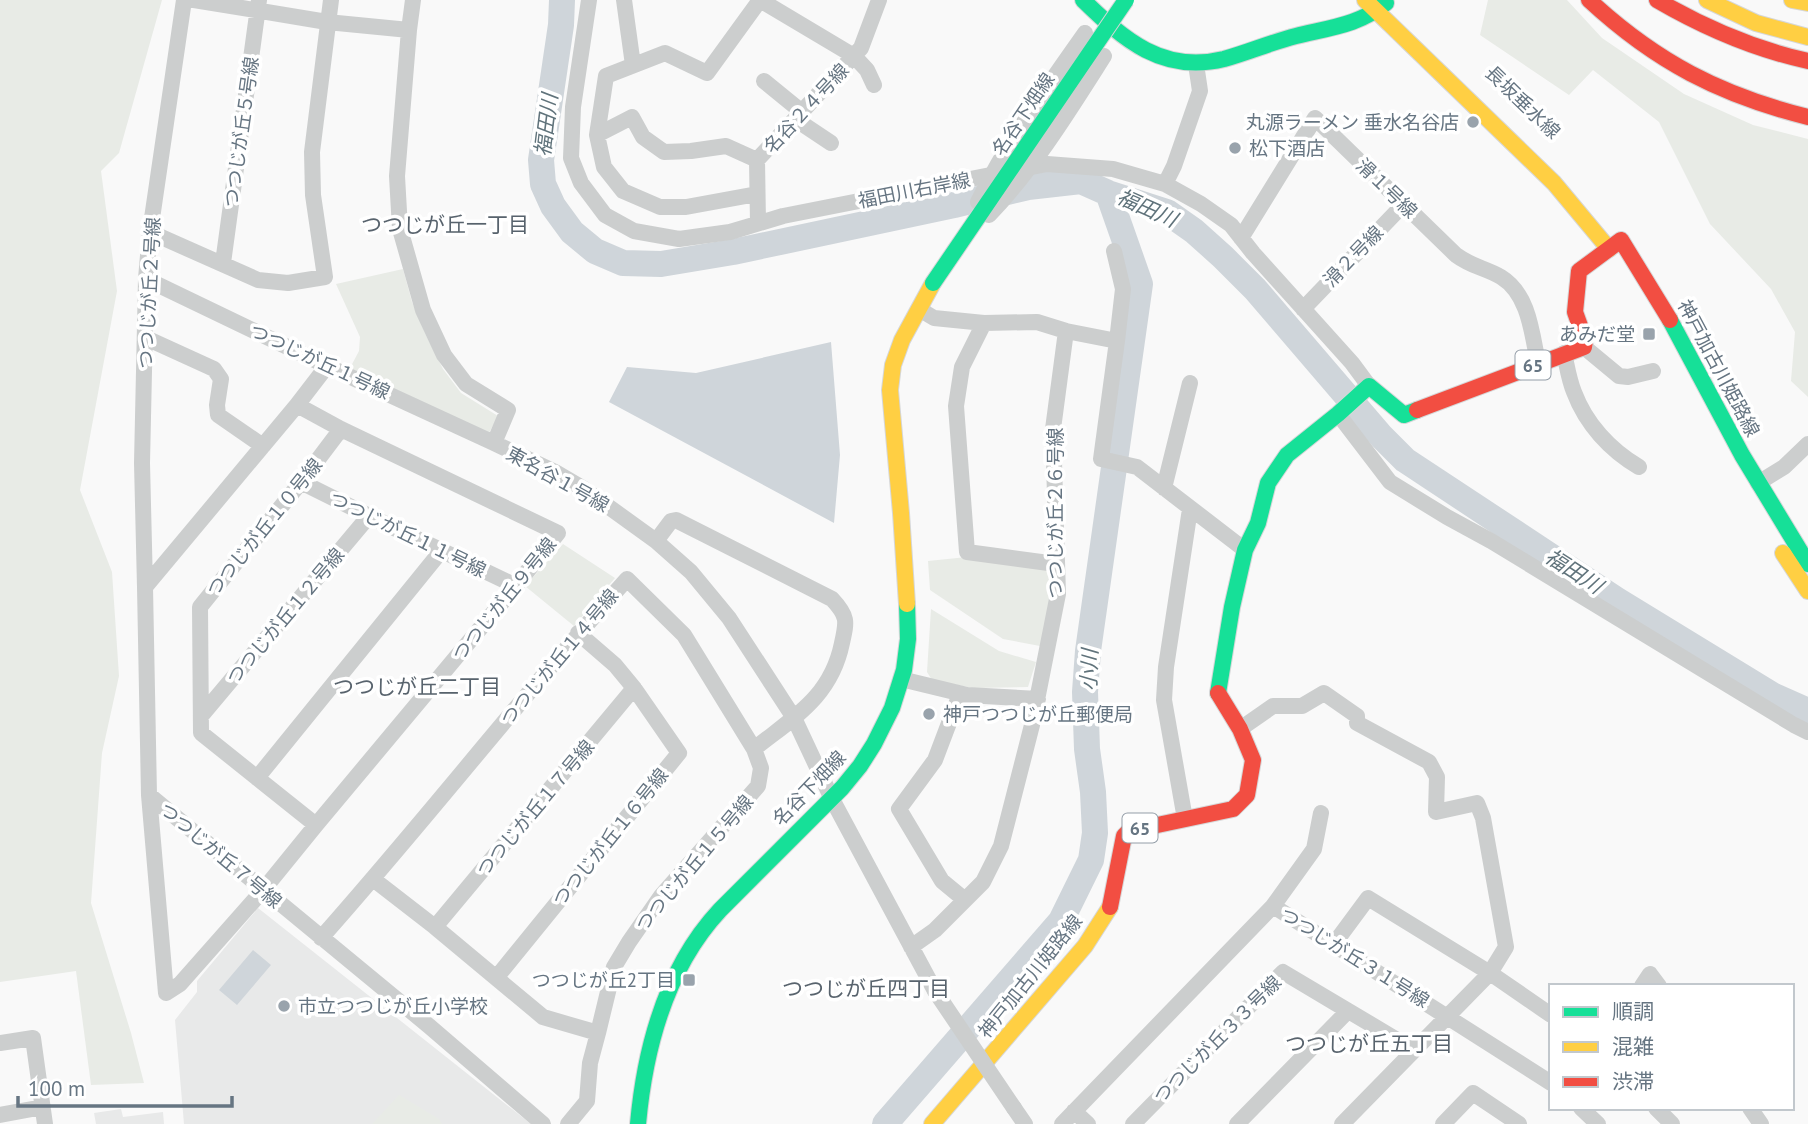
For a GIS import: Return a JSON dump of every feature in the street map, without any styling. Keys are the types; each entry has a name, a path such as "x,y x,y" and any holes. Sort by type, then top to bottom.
{"main road":[{"path":"1083,0 1134,45 1153,55 1196,64 1365,19 1379,3 1413,25"},
{"name":"名谷下畑線","path":"638,1124 646,1058 662,1006 676,974 706,925 780,848 832,799 860,766 890,712 905,668 909,635 890,390 893,365 902,340 954,251 1126,0"},
{"path":"1589,0 1654,54 1685,72 1751,102 1808,117"},
{"path":"1657,0 1715,32 1751,46 1808,61"},
{"path":"1707,0 1768,27 1808,37"},
{"path":"1791,0 1808,3"},
{"name":"長坂垂水線","path":"1379,3 1582,215 1615,245"},
{"name":"長坂垂水線","path":"1542,149 1573,182"},
{"path":"1584,346 1585,341 1575,312 1580,271 1615,245 1608,223"},
{"name":"神戸加古川姫路線","path":"1615,245 1666,313 1758,483 1808,592"},
{"name":"神戸加古川姫路線","path":"1615,245 1749,497"},
{"name":"65","path":"1369,386 1404,415 1584,346"},
{"name":"神戸加古川姫路線","path":"932,1124 1054,984 1109,910 1124,836 1129,831 1233,809 1247,795 1253,760 1240,729 1218,692 1232,607 1245,550 1258,523 1269,483 1287,455 1369,386"},
{"path":"1780,533 1807,528"},
{"name":"神戸加古川姫路線","path":"1780,533 1808,564"}],"street":[{"name":"つつじが丘２号線","path":"145,587 142,463 146,279 150,232 184,0"},
{"path":"194,0 258,5 327,22 409,30"},
{"path":"150,232 258,280 288,283 325,277 313,194 312,152 331,0"},
{"name":"東名谷１号線","path":"414,0 397,176 400,229 423,310 444,355 466,384 508,410 494,443 584,489 656,541 691,572 729,618 794,718 832,799 911,947"},
{"name":"福田川右岸線","path":"589,0 572,120 571,158 581,183 606,215 634,231 679,239 730,232 783,216 1047,164 1112,169 1166,184 1202,204 1231,225 1369,386"},
{"path":"624,0 633,65"},
{"path":"758,194 686,207 660,207 623,191 604,167 597,135 606,76 665,53 707,73 760,0 854,56 867,70 874,85"},
{"name":"名谷２４号線","path":"757,160 861,48 879,0"},
{"name":"つつじが丘５号線","path":"223,263 258,5"},
{"name":"名谷下畑線","path":"954,251 987,182 1033,107 1097,14"},
{"name":"名谷下畑線","path":"954,251 1007,196 1059,125 1120,33"},
{"path":"1166,184 1200,91 1196,64"},
{"path":"764,81 831,143"},
{"path":"597,135 632,117 643,137 664,152 726,146 757,160 758,223"},
{"name":"滑１号線","path":"1241,238 1315,118 1456,255 1468,264 1502,277 1516,290 1528,314 1538,363"},
{"name":"滑２号線","path":"1303,309 1404,204"},
{"path":"1114,251 1123,289 1101,459 1137,467 1245,550"},
{"name":"つつじが丘１号線","path":"146,279 494,443"},
{"path":"919,309 933,318 984,323 1037,322 1117,341"},
{"path":"984,323 962,368 956,406 967,552 1056,564"},
{"name":"つつじが丘２６号線","path":"911,947 935,930 983,882 1001,846 1038,699 1058,594 1053,429 1066,331"},
{"path":"146,338 214,369 221,379 218,415 263,446"},
{"path":"1584,346 1619,376 1628,377 1653,371"},
{"path":"1564,353 1573,390 1586,417 1606,443 1639,467"},
{"path":"145,587 327,366"},
{"path":"1164,488 1189,383"},
{"name":"つつじが丘９号線","path":"149,795 166,993 180,984 264,890 558,533 341,429 297,405"},
{"path":"1338,414 1391,481 1808,732"},
{"name":"つつじが丘１０号線","path":"316,825 201,733 200,607 341,429"},
{"path":"1758,483 1784,467 1808,444"},
{"name":"つつじが丘１１号線","path":"301,482 516,586"},
{"path":"1185,819 1164,700 1166,667 1190,509"},
{"name":"つつじが丘１２号線","path":"201,716 369,516"},
{"path":"656,541 671,521 676,520 832,599 840,607 847,622 840,656 828,682 812,703 754,749"},
{"path":"257,778 442,550"},
{"name":"つつじが丘１４号線","path":"321,938 626,579 684,635 754,749"},
{"name":"つつじが丘７号線","path":"145,587 149,795 429,1026 543,1124"},
{"name":"つつじが丘１６号線","path":"496,978 679,753 634,688 614,665 578,633"},
{"path":"901,679 960,694 1038,699"},
{"name":"つつじが丘１７号線","path":"435,927 634,688"},
{"path":"1240,729 1273,706 1302,706 1324,693 1356,716 1357,723 1429,762 1437,777 1436,812 1477,803 1483,818 1506,947 1490,973 1342,1124"},
{"path":"960,694 935,760 900,810 942,881 965,900"},
{"name":"つつじが丘１５号線","path":"568,1124 587,1101 590,1063 614,967 661,896 758,786 761,768 754,749"},
{"path":"1273,906 1314,849 1321,813"},
{"path":"373,880 435,927 543,1017 598,1033"},
{"path":"1334,944 1368,898 1490,973 1549,1014"},
{"name":"つつじが丘３１号線","path":"1062,1124 1273,906 1549,1082"},
{"path":"911,947 935,991 1025,1124"},
{"name":"つつじが丘３３号線","path":"1133,1124 1283,972 1414,1050"},
{"path":"1643,984 1650,974 1658,984"},
{"path":"1237,1124 1348,1011"},
{"path":"0,1043 33,1038 45,1124"},
{"path":"1443,1124 1473,1093 1519,1124"},
{"path":"0,1115 43,1107"},
{"path":"1583,1110 1598,1124"},
{"path":"1658,1110 1672,1124"},
{"path":"1074,1111 1088,1124"}],"shaded area":[{"path":"0,0 162,0 119,153 101,171 117,291 80,490 112,572 119,676 102,753 91,903 144,1083 91,1085 76,971 0,982"},
{"path":"1488,0 1567,0 1602,38 1684,94 1753,125 1808,139 1808,397 1791,381 1795,332 1771,289 1710,224 1659,122 1593,70 1569,95 1480,35"},
{"path":"403,269 412,302 443,369 461,393 498,416 489,433 350,368 359,351 360,337 336,284"},
{"path":"831,342 840,455 834,523 609,402 627,367 696,373"},
{"path":"563,544 615,578 574,626 525,586"},
{"path":"967,557 1047,570 1053,596 1040,646 1003,639 930,590 928,561"},
{"path":"931,609 999,651 1036,662 1028,687 973,688 932,680 927,672"},
{"name":"市立つつじが丘小学校","path":"258,908 531,1124 184,1124 175,1020 197,992 197,981"},
{"path":"253,950 271,965 237,1005 219,990"},
{"path":"399,1095 439,1119 442,1124 372,1124"},
{"path":"121,1109 123,1117 163,1112 164,1124 96,1124 94,1113"}],"waterway":[{"name":"福田川","path":"562,0 561,25 541,160 543,184 553,206 572,232 595,251 623,263 661,264 733,252 1028,187 1081,181 1108,193 1167,212 1194,231 1255,289 1381,436 1405,460 1617,600 1774,696 1808,711"},
{"name":"小川","path":"885,1124 1061,921 1091,860 1095,833 1087,749 1085,692 1088,651 1140,284 1108,193"}],"traffic: fast":[{"path":"1083,0 1130,40 1146,50 1182,62 1224,59 1287,38 1343,25 1386,3"},
{"path":"933,283 1126,0"},
{"path":"1670,320 1742,455 1808,564"},
{"path":"1218,693 1232,607 1245,550 1258,523 1268,483 1287,455 1369,386 1404,415 1417,410"},
{"path":"638,1124 653,1038 661,1010 685,957 720,910 842,788 874,744 892,708 904,670 908,639 907,604"}],"traffic: slow":[{"path":"1365,0 1554,183 1609,249"},
{"path":"1707,0 1756,23 1808,37"},
{"path":"1792,0 1808,3"},
{"path":"907,604 890,390 893,365 902,340 933,283"},
{"path":"1783,553 1808,591"},
{"path":"932,1124 1085,946 1110,907"}],"traffic: jam":[{"path":"1589,0 1639,41 1691,74 1746,98 1808,117"},
{"path":"1657,0 1730,36 1808,61"},
{"path":"1417,410 1584,347 1585,340 1575,312 1579,271 1621,240 1670,320"},
{"path":"1110,907 1124,836 1129,831 1233,809 1247,795 1253,760 1240,729 1218,693"}],"place":[{"name":"丸源ラーメン 垂水名谷店","path":"1473,122"},
{"name":"松下酒店","path":"1235,148"},
{"name":"あみだ堂","path":"1649,334"},
{"name":"神戸つつじが丘郵便局","path":"929,714"},
{"name":"つつじが丘2丁目","path":"689,980"},
{"name":"市立つつじが丘小学校","path":"284,1006"}],"district":[{"name":"つつじが丘一丁目","path":"445,224"},
{"name":"つつじが丘二丁目","path":"417,686"},
{"name":"つつじが丘四丁目","path":"866,988"},
{"name":"つつじが丘五丁目","path":"1369,1043"}]}
